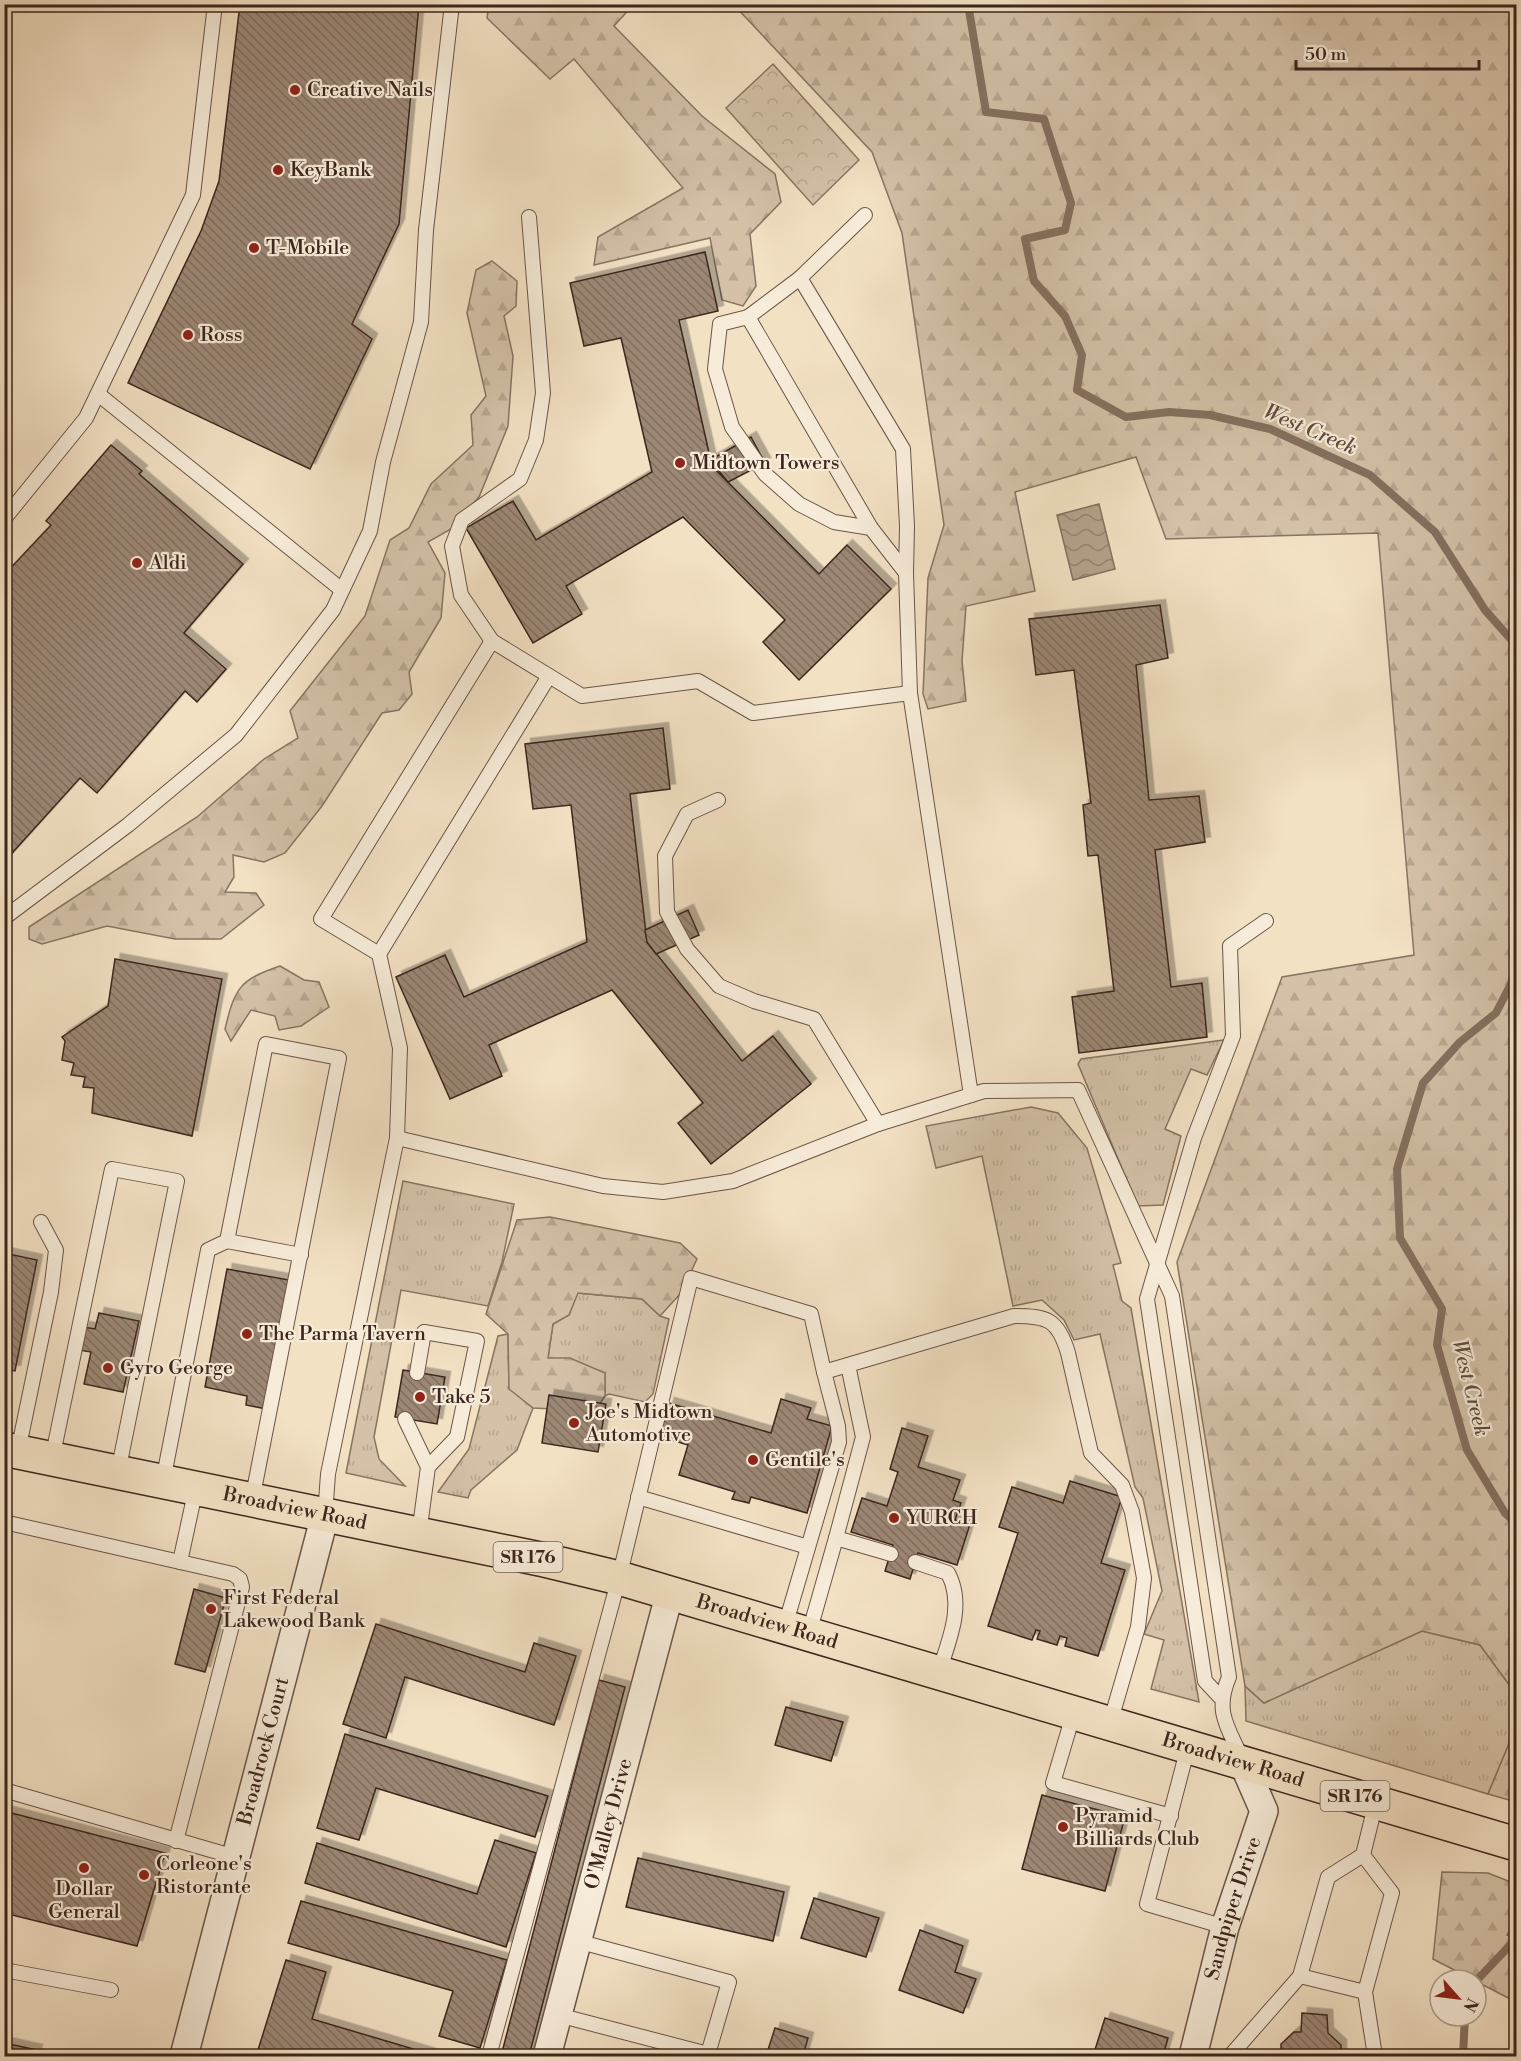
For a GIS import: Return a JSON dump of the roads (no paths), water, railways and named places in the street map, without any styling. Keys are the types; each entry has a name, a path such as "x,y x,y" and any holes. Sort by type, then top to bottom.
{"main road":[{"name":"Broadview Road","path":"11,1450 620,1578 1516,1844"}],"street":[{"name":"Broadrock Court","path":"184,2056 325,1515"},
{"name":"O'Malley Drive","path":"547,2056 670,1592"},
{"name":"Sandpiper Drive","path":"1193,2056 1225,1927 1264,1811 1243,1763"}],"lane":[{"path":"4,519 86,418 193,195 215,4"},
{"path":"4,918 128,825 236,735 333,610 370,531 383,462 421,322 426,230 452,4"},
{"path":"865,215 800,278 748,317 720,324 715,369 732,427 765,474 799,504 834,522 871,528"},
{"path":"529,217 543,393 536,440 520,478 462,520 452,546 461,595 492,641 582,696 698,681 753,714 910,693"},
{"path":"800,278 903,449 908,526 906,573 910,693 971,1095"},
{"path":"748,317 871,528 906,573"},
{"path":"98,394 342,590"},
{"path":"379,954 321,919 492,641"},
{"path":"325,1515 328,1474 397,1138 400,1048 379,954 549,676"},
{"path":"718,800 687,814 664,856 667,912 687,949 719,986 754,1001 813,1019 878,1124"},
{"path":"1220,1697 1205,1681 1147,1299 1194,1138 1233,1036 1230,946 1266,921"},
{"path":"227,1241 266,1044 339,1058 252,1500"},
{"path":"397,1138 603,1186 663,1192 733,1181 878,1124 984,1091 1078,1090 1156,1266 1172,1296 1229,1677 1220,1697 1222,1713 1243,1763"},
{"path":"52,1459 112,1169 177,1181 118,1472"},
{"path":"11,1450 51,1292 56,1250 41,1222"},
{"path":"163,1481 208,1250 227,1241 301,1255"},
{"path":"489,2056 620,1578 691,1278 811,1314 838,1426 839,1442 808,1547 797,1629"},
{"path":"824,1372 1014,1316 1038,1316 1053,1322 1063,1336 1068,1353 1091,1453 1122,1485 1132,1512 1144,1578 1144,1597 1138,1627 1110,1723"},
{"path":"417,1373 424,1332 477,1341 458,1437 428,1467"},
{"path":"797,1629 836,1538 863,1437 848,1365"},
{"path":"405,1419 428,1467 419,1534"},
{"path":"180,1562 196,1488"},
{"path":"638,1497 808,1547"},
{"path":"4,1522 233,1574 240,1579 242,1587 176,1841"},
{"path":"836,1538 891,1554"},
{"path":"915,1562 948,1573 955,1588 954,1621 939,1672"},
{"path":"1074,1712 1053,1783 1171,1816"},
{"path":"1188,1747 1147,1904 1225,1927"},
{"path":"4,1790 235,1857"},
{"path":"1230,2056 1300,1976 1328,1877 1363,1855 1376,1802"},
{"path":"1363,1855 1392,1893 1365,1992 1375,2056"},
{"path":"558,2015 708,2054 729,1982 578,1941"},
{"path":"4,1970 111,1990"},
{"path":"1300,1976 1365,1992"}],"water":[{"path":"1099,504 1115,569 1073,580 1057,515"}],"waterway":[{"name":"West Creek","path":"968,4 986,112 1044,119 1071,203 1065,230 1025,239 1034,281 1065,316 1082,355 1077,390 1126,417 1169,412 1210,415 1270,429 1370,475 1435,532 1485,610 1516,645"},
{"name":"West Creek","path":"1516,974 1496,1013 1460,1042 1423,1083 1397,1169 1400,1238 1442,1309 1437,1345 1467,1450 1505,1513 1516,1523"},
{"name":"West Creek","path":"1488,1968 1516,1939"},
{"name":"West Creek","path":"1463,2056 1464,2028"}],"place":[{"name":"Creative Nails","path":"295,90"},
{"name":"KeyBank","path":"278,170"},
{"name":"T-Mobile","path":"254,248"},
{"name":"Ross","path":"188,335"},
{"name":"Midtown Towers","path":"680,463"},
{"name":"Aldi","path":"137,563"},
{"name":"The Parma Tavern","path":"247,1334"},
{"name":"Gyro George","path":"108,1368"},
{"name":"Take 5","path":"420,1397"},
{"name":"Joe's Midtown Automotive","path":"574,1423"},
{"name":"Gentile's","path":"753,1460"},
{"name":"YURCH","path":"894,1518"},
{"name":"First Federal Lakewood Bank","path":"211,1609"},
{"name":"Pyramid Billiards Club","path":"1063,1827"},
{"name":"Dollar General","path":"84,1868"},
{"name":"Corleone's Ristorante","path":"144,1875"}]}
